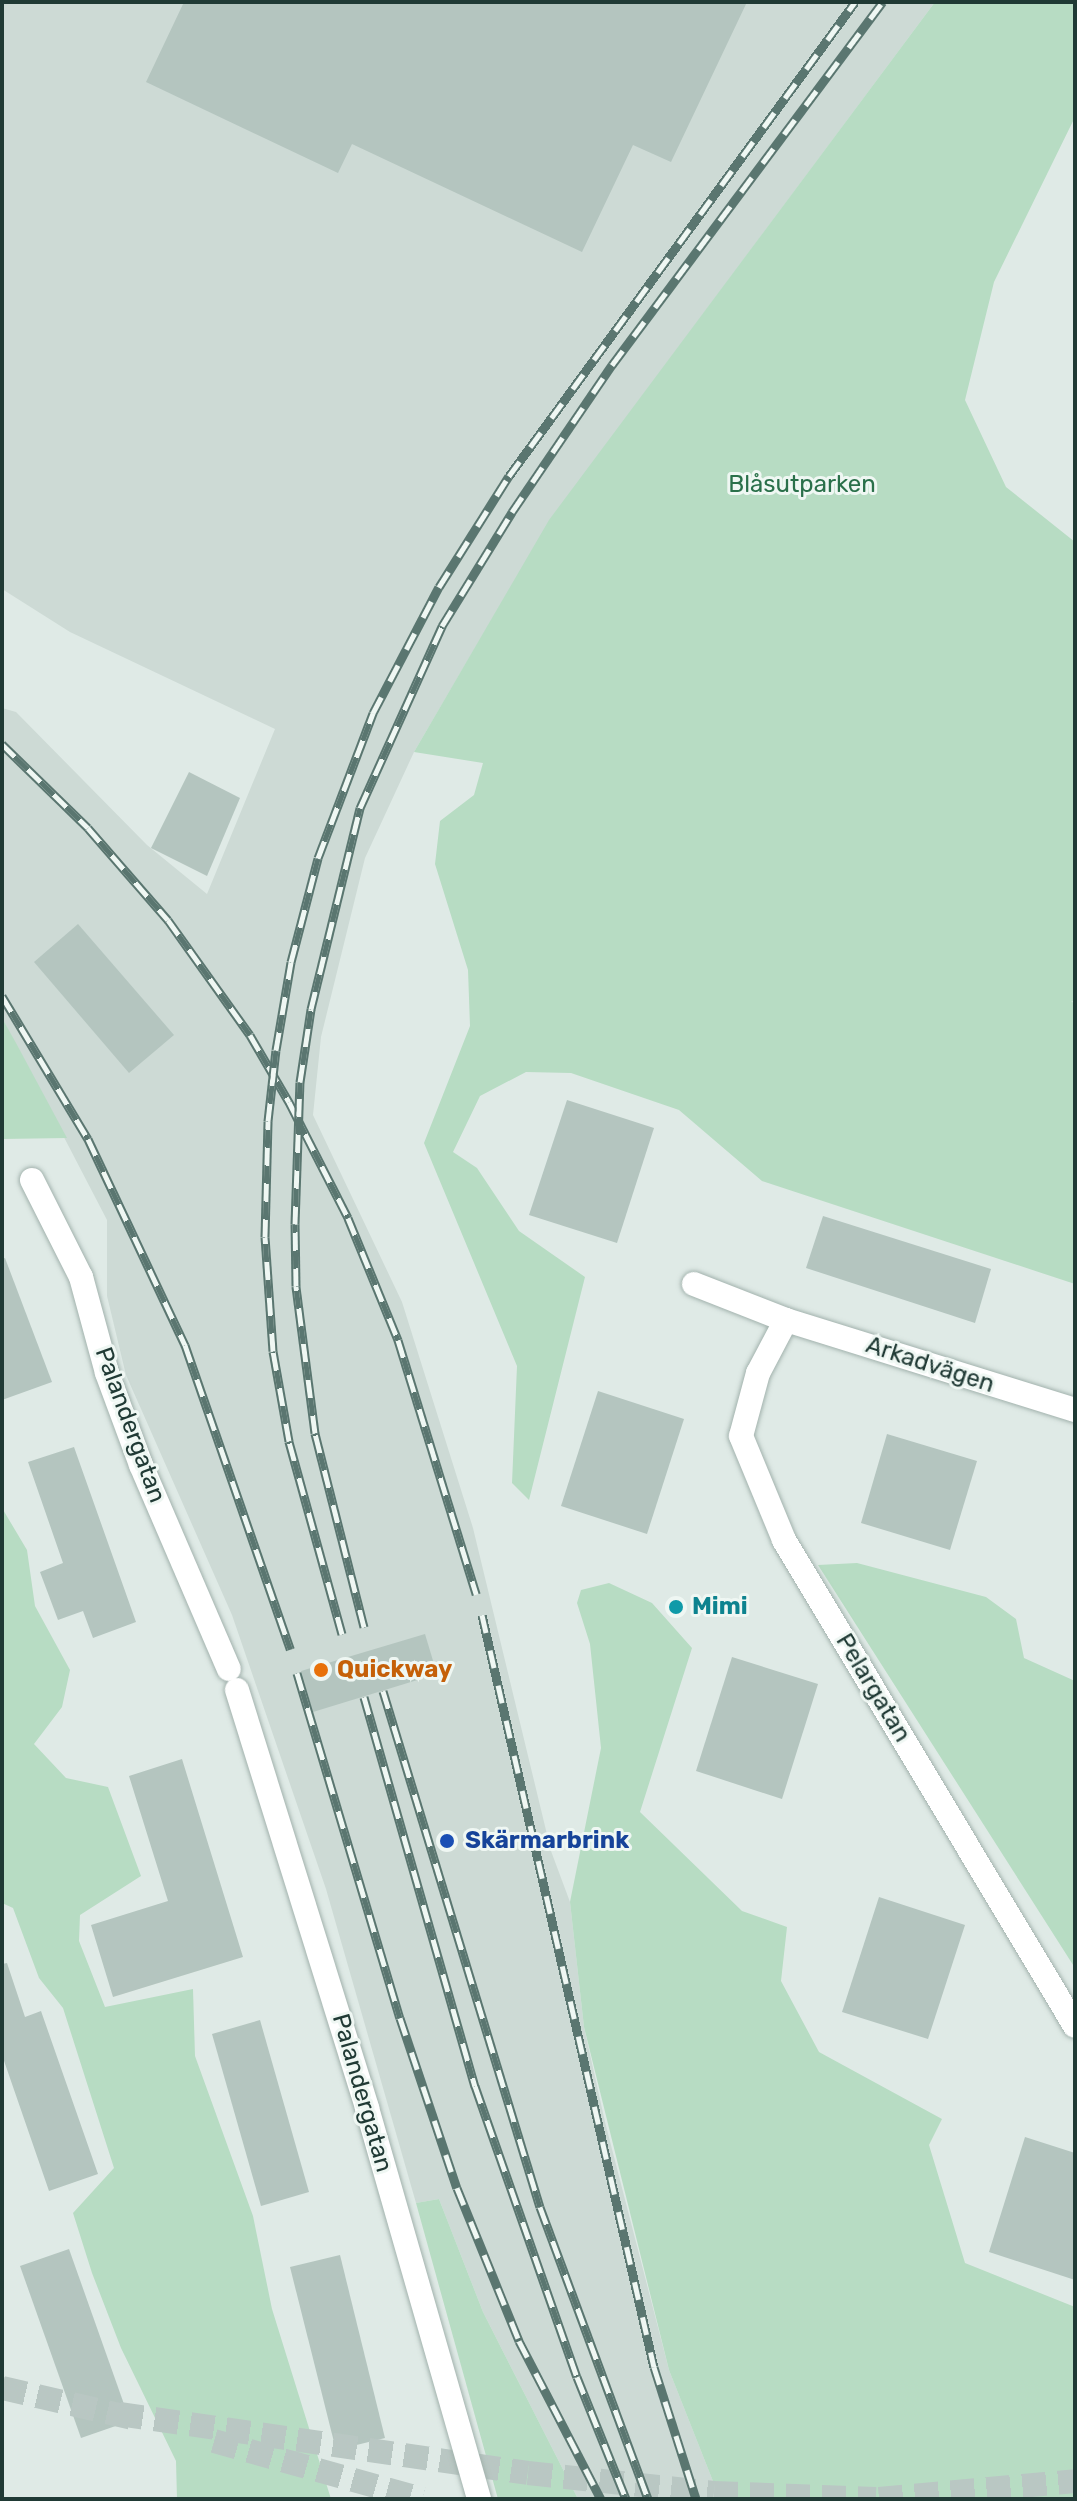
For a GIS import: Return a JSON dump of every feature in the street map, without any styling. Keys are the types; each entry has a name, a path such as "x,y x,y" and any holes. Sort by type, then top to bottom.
{"street":[{"name":"Palandergatan","path":"32,1180 81,1277 107,1373 141,1465 233,1679 363,2093 479,2499"},
{"name":"Arkadvägen","path":"694,1284 782,1327 1075,1410"},
{"name":"Pelargatan","path":"782,1327 758,1373 741,1436 779,1527 1075,2026"}],"shaded area":[{"path":"2,2 935,2 550,520 414,752 365,858 321,1037 313,1115 402,1302 473,1528 551,1851 570,1902 584,2027 605,2122 669,2370 720,2499 578,2499 483,2312 439,2199 416,2203 326,1889 232,1615 126,1375 107,1296 107,1220 2,1018 2,708 16,712 147,845 207,894 275,729 70,632 2,589"}],"green space":[{"name":"Blåsutparken","path":"935,2 1075,2 1075,117 994,282 965,400 1006,487 1075,542 1075,1002 1071,1001 1075,1004 1075,1284 762,1181 679,1110 571,1073 526,1072 480,1096 453,1152 477,1168 519,1231 585,1277 529,1500 512,1483 517,1366 424,1143 470,1026 468,970 435,864 440,821 474,795 483,763 414,752 549,520"},
{"path":"2,1018 16,1043 67,1138 2,1139"},
{"path":"2,1508 27,1550 35,1606 70,1670 62,1707 34,1744 66,1778 108,1787 141,1876 80,1915 79,1941 105,2007 193,1989 195,2056 253,2216 272,2309 331,2499 177,2499 176,2461 121,2348 92,2273 73,2213 114,2168 63,2008 39,1978 13,1908 2,1903"},
{"path":"857,1563 986,1597 1016,1619 1024,1658 1075,1681 1075,1968 818,1565"},
{"path":"609,1583 652,1603 692,1648 640,1812 742,1911 787,1927 781,1981 819,2052 942,2119 929,2145 965,2263 1075,2307 1075,2499 720,2499 669,2370 584,2027 570,1902 601,1748 590,1644 577,1603 581,1590"},
{"path":"439,2199 483,2312 578,2499 498,2499 416,2203"}],"building":[{"path":"184,2 747,2 671,162 633,145 582,252 352,144 338,173 146,82"},
{"path":"189,772 240,798 207,876 151,848"},
{"path":"78,924 174,1035 129,1073 34,962"},
{"path":"567,1100 654,1128 617,1243 529,1215"},
{"path":"823,1216 991,1269 975,1323 806,1268"},
{"path":"5,1258 52,1382 2,1400 2,1259"},
{"path":"598,1391 684,1419 647,1534 561,1506"},
{"path":"887,1434 977,1461 950,1550 861,1523"},
{"path":"74,1447 136,1622 93,1638 83,1611 58,1620 40,1572 63,1563 28,1462"},
{"path":"425,1634 437,1674 313,1712 301,1671"},
{"path":"732,1657 818,1684 782,1799 696,1771"},
{"path":"182,1759 243,1957 113,1997 91,1925 168,1901 129,1776"},
{"path":"879,1897 965,1925 928,2039 842,2012"},
{"path":"7,1963 25,2017 41,2011 98,2174 49,2191 2,2055 2,1964"},
{"path":"260,2020 309,2192 261,2206 212,2034"},
{"path":"1025,2137 1075,2153 1075,2280 989,2252"},
{"path":"69,2249 130,2421 81,2438 20,2266"},
{"path":"340,2255 385,2438 336,2450 290,2267"}],"tunnel":[{"path":"2,2388 132,2418"},
{"path":"119,2414 528,2473 714,2493 876,2499"},
{"path":"214,2441 422,2499"},
{"path":"879,2499 1075,2481"}],"railway":[{"path":"342,1634 289,1441 273,1351 265,1237 268,1121 276,1050 291,962 318,858 373,713 439,587 509,476 855,2"},
{"path":"364,1627 315,1433 296,1286 295,1224 300,1082 311,1009 360,808 442,626 512,512 612,365 883,2"},
{"path":"2,744 88,828 168,920 250,1035 289,1102 348,1218 398,1340 476,1594"},
{"path":"2,996 88,1139 185,1345 290,1649"},
{"path":"482,1615 654,2367 696,2499"},
{"path":"297,1673 400,2018 457,2188 519,2341 601,2499"},
{"path":"383,1691 540,2207 648,2499"},
{"path":"364,1697 475,2086 577,2377 626,2499"}],"place":[{"name":"Mimi","path":"676,1607"},
{"name":"Quickway","path":"321,1670"},
{"name":"Skärmarbrink","path":"447,1841"}]}
